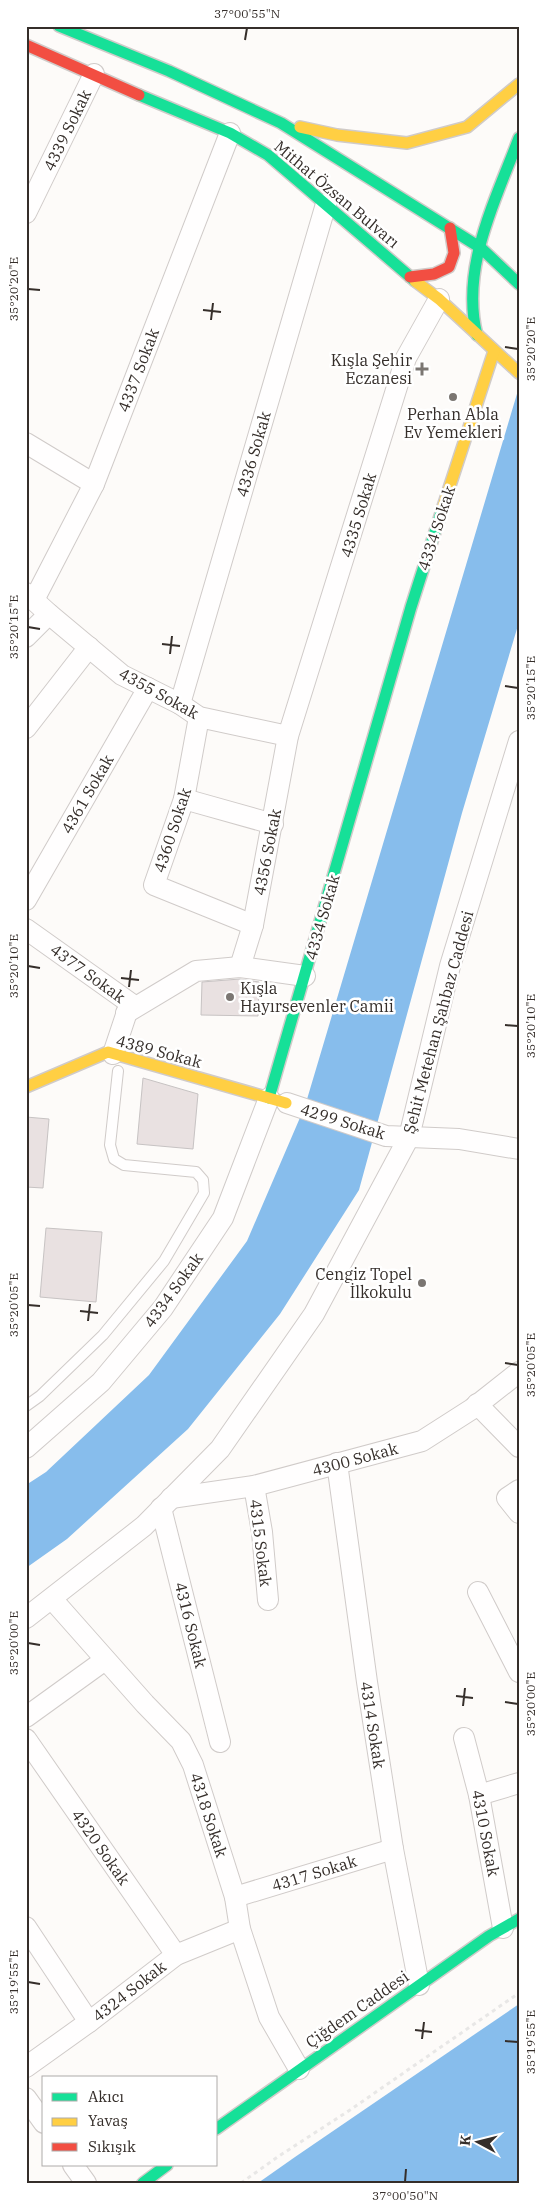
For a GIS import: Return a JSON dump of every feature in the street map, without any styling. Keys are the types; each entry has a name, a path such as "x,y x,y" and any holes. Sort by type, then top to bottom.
{"main road":[{"name":"Mithat Özsan Bulvarı","path":"58,26 169,71 281,123 481,248 516,282"},
{"name":"Mithat Özsan Bulvarı","path":"26,45 162,106 230,134 268,155 410,277 439,299 519,373"},
{"path":"281,123 337,135 406,143 466,127 519,84"},
{"path":"477,335 472,312 474,285 481,248 519,138"},
{"path":"410,277 442,272 449,266 454,259 456,247 450,228"},
{"path":"498,278 516,282"},
{"path":"472,312 483,287"},
{"name":"4334 Sokak","path":"278,1101 304,976 411,607 494,350"},
{"name":"4389 Sokak","path":"26,1087 108,1052 116,1062 278,1101"},
{"name":"Çiğdem Caddesi","path":"218,2128 419,1985 511,1923"},
{"path":"143,2183 166,2166"}],"street":[{"name":"4339 Sokak","path":"26,213 94,74"},
{"name":"4337 Sokak","path":"30,597 94,484 230,134"},
{"name":"4336 Sokak","path":"180,704 326,204"},
{"name":"4335 Sokak","path":"288,736 406,358 439,299"},
{"path":"26,443 94,484"},
{"name":"4355 Sokak","path":"30,597 122,674 180,704 199,717 288,736"},
{"path":"26,637 48,614"},
{"path":"26,728 89,647"},
{"name":"4361 Sokak","path":"26,900 148,688"},
{"name":"4360 Sokak","path":"199,717 184,798 154,884 253,925"},
{"name":"4356 Sokak","path":"240,967 253,925 288,736"},
{"name":"Şehit Metehan Şahbaz Caddesi","path":"26,1618 144,1526 220,1449 314,1314 408,1137 450,966 511,796 519,741"},
{"path":"184,798 273,824"},
{"name":"4377 Sokak","path":"26,929 130,1003 126,1013 116,1062"},
{"path":"126,1013 196,971 240,967 304,976"},
{"name":"4299 Sokak","path":"278,1101 386,1136 459,1139 519,1149"},
{"name":"4334 Sokak","path":"26,1448 101,1382 163,1308 223,1218 278,1101"},
{"name":"4300 Sokak","path":"166,1503 254,1486 422,1441 477,1404 519,1372"},
{"path":"477,1404 519,1447"},
{"name":"4314 Sokak","path":"338,1463 366,1682 393,1849 419,1985"},
{"name":"4315 Sokak","path":"254,1486 262,1532 268,1600"},
{"path":"519,1490 507,1498 519,1513"},
{"name":"4316 Sokak","path":"166,1503 220,1742"},
{"path":"478,1592 519,1672"},
{"name":"4318 Sokak","path":"52,1599 180,1741 193,1766 235,1897 240,1929 269,2017 299,2069"},
{"path":"26,1717 105,1660"},
{"name":"4310 Sokak","path":"464,1738 511,1923"},
{"name":"4320 Sokak","path":"26,1739 176,1954"},
{"path":"480,1795 519,1783"},
{"name":"4317 Sokak","path":"235,1897 393,1849"},
{"path":"26,1927 89,2022"},
{"name":"4324 Sokak","path":"26,2067 89,2022 176,1954 240,1929"},
{"path":"26,2098 42,2120"},
{"path":"74,2166 86,2183"}],"lane":[{"path":"92,26 93,41"},
{"path":"26,1406 40,1396 103,1335 164,1261 204,1192 203,1180 196,1172 124,1165 114,1159 110,1145 116,1062"}],"path":[{"path":"241,2183 519,1993"}],"water":[{"path":"519,387 519,622 462,813 359,1190 280,1314 188,1429 67,1539 26,1568 26,1485 46,1472 149,1375 247,1241 305,1106"},
{"path":"519,2004 519,2183 258,2183 295,2157"}],"building":[{"name":"Kışla Hayırsevenler Camii","path":"240,979 259,982 258,1016 201,1015 202,982"},
{"path":"143,1078 198,1094 193,1149 137,1144"},
{"path":"26,1117 49,1119 43,1188 26,1187"},
{"path":"46,1228 102,1232 96,1302 40,1297"}],"traffic: fast":[{"path":"59,26 169,71 281,123 481,248 519,284"},
{"path":"139,95 230,133 268,155 415,281"},
{"path":"477,335 473,310 473,285 477,259 491,209 519,138"},
{"path":"269,1098 411,607 442,510"},
{"path":"218,2128 489,1936 519,1919"},
{"path":"143,2183 166,2166"}],"traffic: slow":[{"path":"300,127 337,135 407,143 467,127 519,84"},
{"path":"415,281 439,299 519,373"},
{"path":"442,510 494,351"},
{"path":"26,1087 108,1052 286,1103"}],"traffic: jam":[{"path":"26,45 139,95"},
{"path":"410,277 434,274 449,267 454,253 450,228"}],"place":[{"name":"Kışla Şehir Eczanesi","path":"422,369"},
{"name":"Perhan Abla Ev Yemekleri","path":"453,397"},
{"name":"Kışla Hayırsevenler Camii","path":"230,997"},
{"name":"Cengiz Topel İlkokulu","path":"422,1283"}]}
